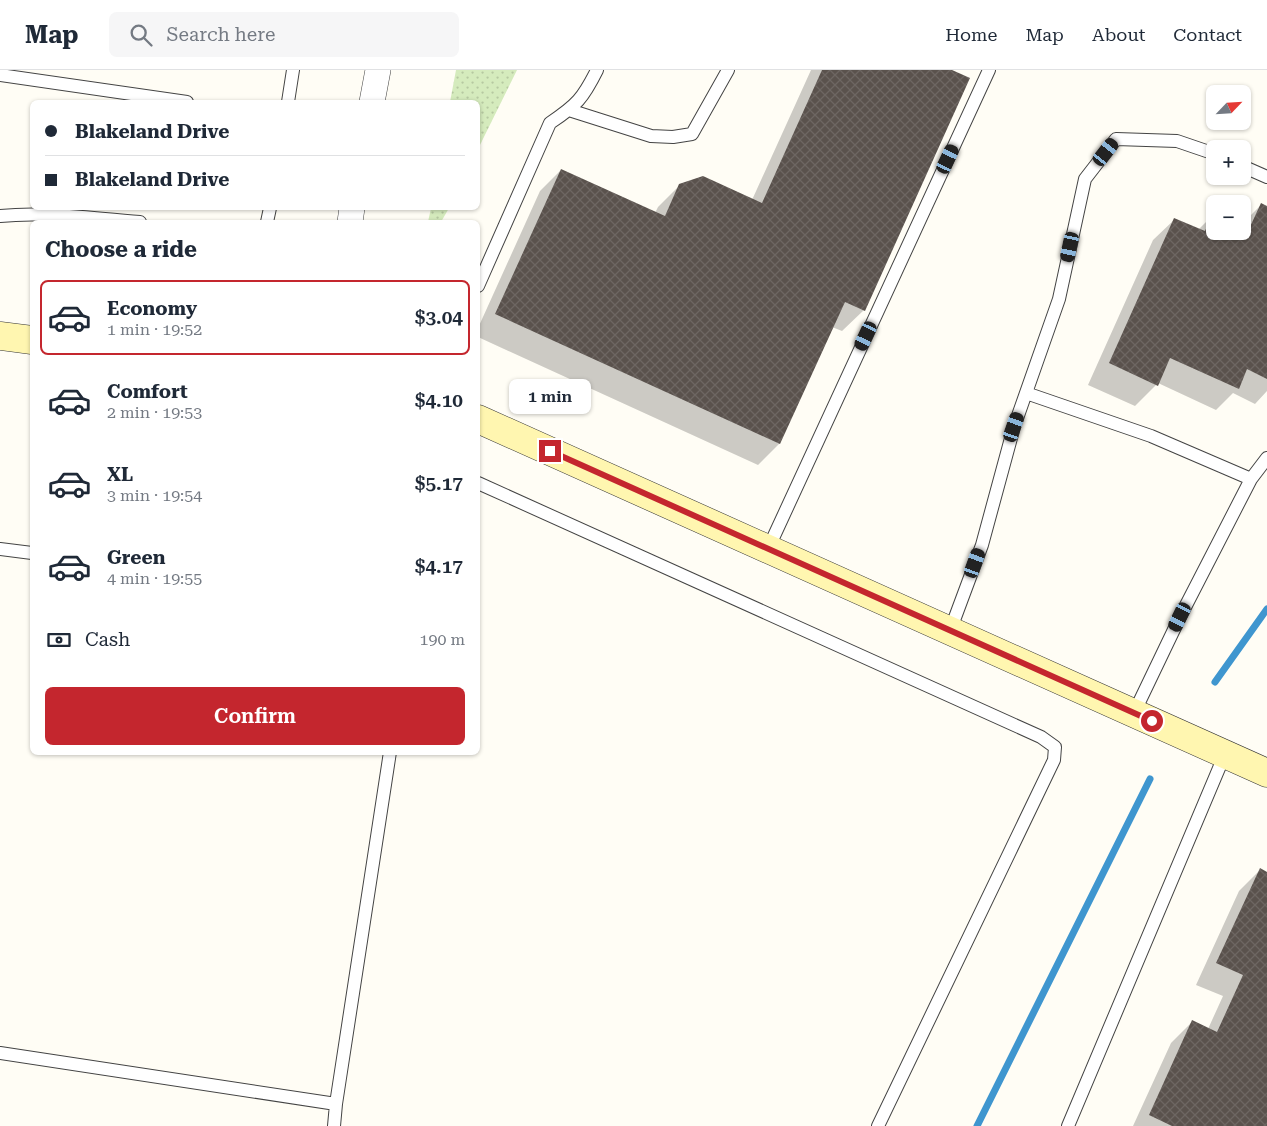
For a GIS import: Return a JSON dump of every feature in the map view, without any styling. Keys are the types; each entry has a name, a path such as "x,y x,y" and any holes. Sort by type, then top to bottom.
{"street":[{"path":"372,100 378,70"},
{"path":"0,336 30,340"},
{"path":"480,420 1267,772"}],"lane":[{"path":"288,100 293,70"},
{"path":"480,281 550,123 569,110 585,94 597,70"},
{"path":"569,110 651,136 673,137 692,134 728,70"},
{"path":"768,549 988,70"},
{"path":"0,75 173,100"},
{"path":"950,630 982,545 1014,427 1059,299 1085,179 1116,139 1177,141 1206,151"},
{"path":"1251,170 1267,177"},
{"path":"0,216 17,214 113,220"},
{"path":"1026,393 1150,436 1251,479"},
{"path":"1134,713 1251,479 1267,458"},
{"path":"480,484 1032,733 1055,747 1054,760 878,1126"},
{"path":"0,549 30,553"},
{"path":"1068,1126 1225,754"},
{"path":"334,1126 390,755"},
{"path":"0,1054 336,1104"}],"green space":[{"path":"456,70 517,70 480,145 480,100 450,100"},
{"path":"431,210 448,210 442,220 428,220"}],"building":[{"path":"822,70 952,70 970,78 865,311 845,302 780,444 495,314 561,169 665,216 679,184 703,176 762,203"},
{"path":"1261,203 1267,206 1267,379 1247,369 1239,389 1170,358 1158,386 1109,363 1174,218 1205,231 1206,229 1206,240 1251,240 1251,225"},
{"path":"1260,868 1267,872 1267,1126 1172,1126 1149,1115 1192,1020 1217,1032 1243,975 1216,963"}],"waterway":[{"path":"1215,682 1267,609"},
{"path":"977,1126 1150,779"}],"route":[{"path":"550,451 1152,721"}]}
